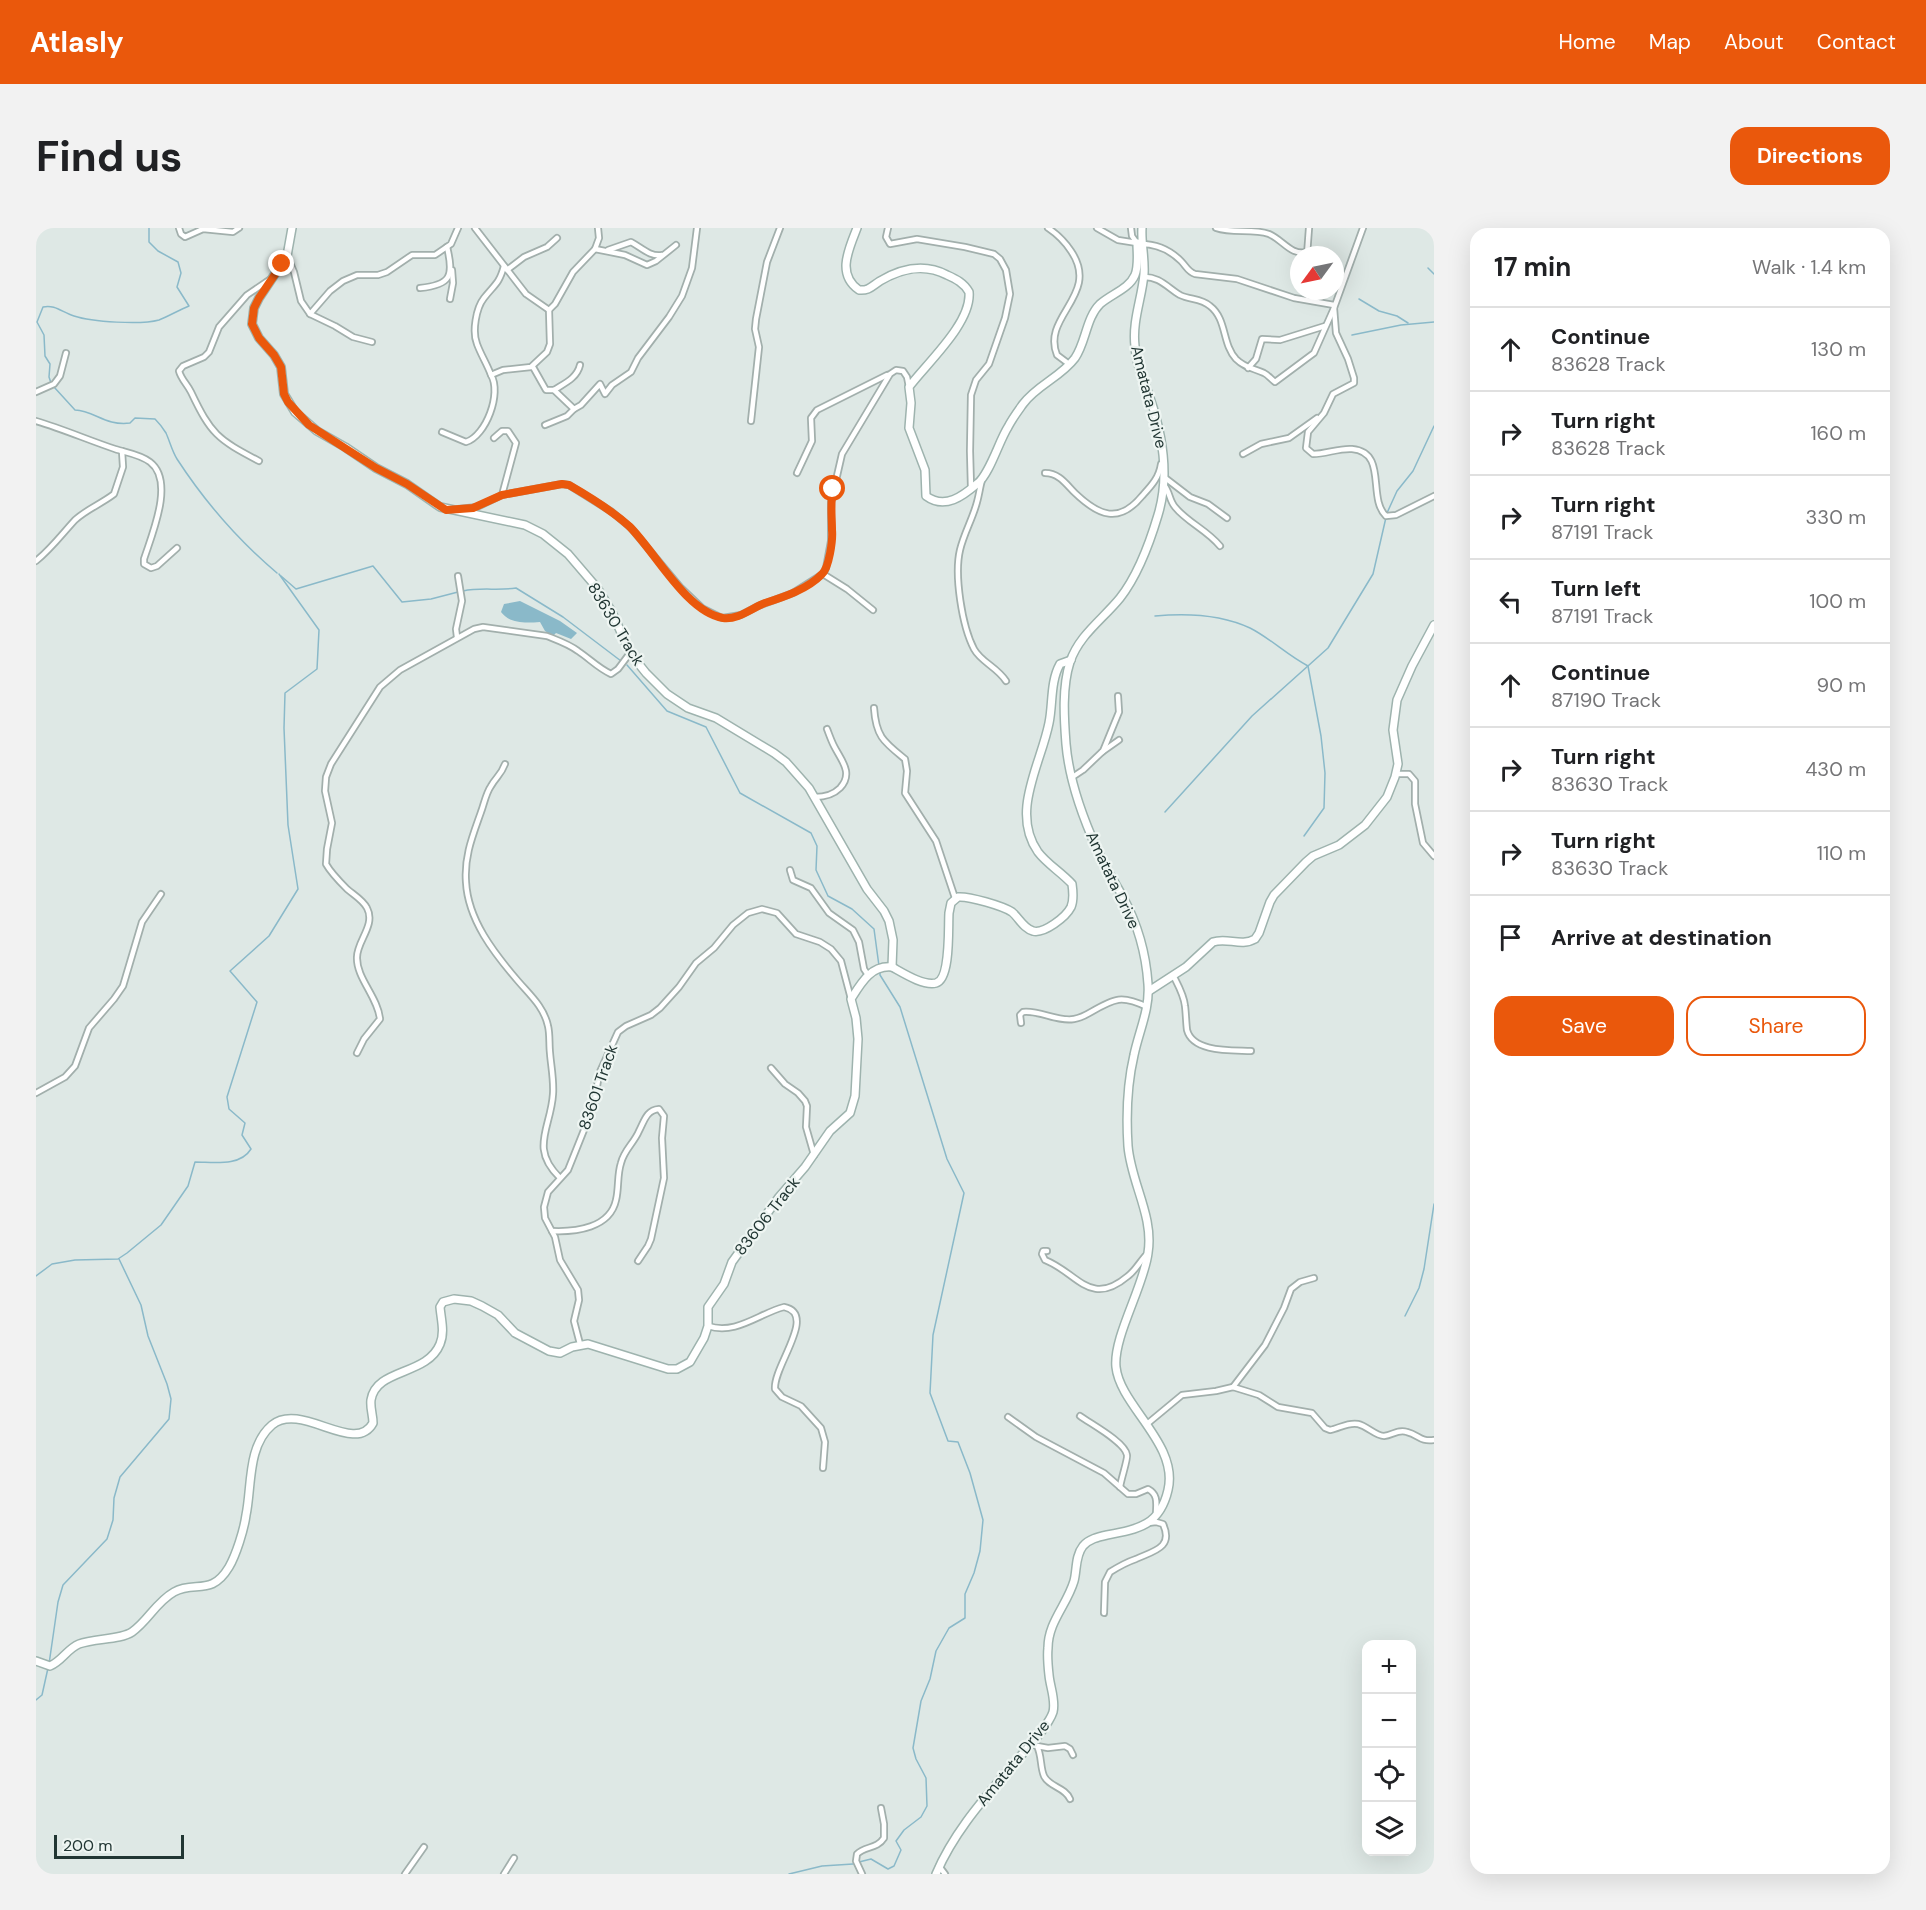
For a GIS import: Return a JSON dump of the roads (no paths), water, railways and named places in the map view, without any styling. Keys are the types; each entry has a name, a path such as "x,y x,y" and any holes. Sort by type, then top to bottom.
{"street":[{"path":"179,228 185,237 203,229 233,232 239,228"},
{"name":"83630 Track","path":"292,228 287,256 254,308 252,324 259,338 281,367 284,394 288,402 309,425 446,510 518,523 535,529 568,554 598,589 612,612 630,653 667,694 680,703 716,718 786,762 809,788 867,889 884,910 893,940 892,967"},
{"path":"310,314 343,280 357,275 370,277 387,272 412,255 435,255 451,244 458,228"},
{"path":"475,228 526,294 549,310"},
{"path":"491,375 503,370 533,367 549,348 549,310 555,304 573,272 596,249 599,238 598,228"},
{"path":"545,425 567,416 581,405 600,384 605,394 616,382 631,372 638,357 682,296 692,268 697,228"},
{"path":"751,421 759,347 755,329 756,319 767,262 780,228"},
{"path":"857,228 845,262 850,283 862,291 869,290 879,282 906,270 925,267 959,281 969,292 968,303 952,337 909,387"},
{"path":"888,228 886,237 890,244 917,239 965,247 994,254 1006,270 1010,294 1005,318 989,364 976,380 971,395 971,488"},
{"path":"1048,228 1066,244 1081,274 1075,293 1054,337 1057,355 1069,364"},
{"path":"1097,228 1118,240 1158,246 1167,250 1191,273 1237,279 1290,296"},
{"path":"1131,228 1132,236 1139,243"},
{"name":"Amatata Drive","path":"936,1872 961,1827 1034,1745 1050,1719 1054,1708 1048,1664 1048,1640 1056,1615 1073,1585 1080,1550 1096,1537 1125,1531 1148,1523 1156,1517 1164,1504 1170,1480 1166,1463 1148,1424 1122,1387 1116,1366 1118,1348 1145,1269 1148,1253 1148,1226 1130,1160 1127,1101 1135,1050 1147,1007 1149,991 1146,968 1135,923 1098,852 1071,778 1066,738 1065,696 1071,660 1083,637 1117,602 1132,579 1156,522 1164,481 1164,459 1156,418 1136,359 1134,326 1143,278 1139,243 1142,228"},
{"path":"1216,228 1269,234 1290,249"},
{"path":"1308,246 1310,228"},
{"path":"1143,278 1150,277 1160,281 1183,296 1198,299 1210,306 1222,323 1229,350 1236,359 1248,368 1264,373 1276,381 1314,353 1334,307 1363,228"},
{"path":"442,432 466,442 476,435 494,401 495,386 476,343 476,325 480,305 497,285 506,268 547,247 557,238"},
{"path":"608,250 631,242 650,254 662,255"},
{"path":"1006,681 983,659 970,639 957,585 959,552 977,503 981,480 1008,426 1034,392 1069,364 1081,346 1096,309 1134,277 1139,243"},
{"path":"596,249 625,255 647,265 656,261 676,245"},
{"path":"447,247 453,283 450,299"},
{"path":"287,256 294,272 301,301 310,314 353,337 372,342"},
{"path":"420,288 439,285 452,270"},
{"path":"259,461 232,447 214,433 204,419 179,371 183,366 204,357 213,345 219,327 248,295 271,279"},
{"path":"1303,300 1334,307"},
{"path":"1334,307 1336,333 1348,359 1354,381 1349,387 1332,394 1324,413 1308,432 1305,444 1308,451 1317,454 1352,449 1365,454 1374,465 1376,489 1384,514 1389,516 1396,515 1434,496"},
{"path":"1248,368 1257,359 1262,339 1280,340 1325,326"},
{"path":"36,392 52,386 60,376 66,353"},
{"path":"533,367 546,390 554,390 574,376 580,365"},
{"path":"797,473 810,447 811,418 817,410 896,370 903,371 907,377 911,403 909,428 925,470 926,496 933,501 947,503 958,498 981,480"},
{"path":"446,510 477,507 502,495 562,484 569,485 612,512 631,528 681,588 702,608 722,618 741,615 793,593 823,574 831,542 831,502 842,454 890,374"},
{"path":"554,390 574,410"},
{"path":"1243,454 1261,444 1288,438 1324,413"},
{"path":"36,421 144,458 155,467 160,474 160,507 144,564 151,568 157,566 177,548"},
{"path":"494,438 502,431 508,431 516,443 502,495"},
{"path":"36,561 59,540 75,520 114,494 123,467 122,451"},
{"path":"1045,473 1052,473 1059,477 1078,496 1099,510 1113,515 1137,503 1156,479 1164,459"},
{"path":"1164,481 1190,497 1208,504 1227,518"},
{"path":"1164,481 1174,507 1207,532 1220,546"},
{"path":"823,574 847,589 873,610"},
{"path":"457,636 456,629 462,601 458,576"},
{"path":"1149,991 1215,941 1242,943 1255,939 1269,902 1274,895 1306,862 1339,845 1365,825 1387,797 1398,764 1393,730 1397,700 1408,673 1434,626"},
{"path":"357,1053 364,1039 380,1018 378,1006 360,971 357,957 368,928 369,914 364,904 346,888 325,861 332,823 325,797 326,777 381,687 400,670 457,636 483,627 547,636 579,651 599,668 611,674 618,669 630,653"},
{"path":"850,999 868,975 880,968 892,967 925,982 936,983 944,977 949,913 951,903 955,898 968,897 1001,907 1012,913 1028,930 1036,932 1046,928 1069,910 1073,897 1071,884 1038,852 1028,832 1026,816 1030,788 1049,724 1055,675 1059,664 1071,660"},
{"path":"1100,754 1119,712 1118,696"},
{"path":"874,708 875,723 883,742 905,759 907,771 905,793 936,841 955,898"},
{"path":"815,797 835,793 844,783 848,773 844,760 835,748 827,729"},
{"path":"1071,778 1119,740"},
{"path":"505,764 501,775 489,789 471,837 467,856 466,882 471,909 482,933 509,971 541,1008 547,1023 553,1096 544,1135 544,1152 548,1166 560,1178"},
{"path":"1396,774 1409,774 1414,781 1415,804 1423,843 1434,856"},
{"path":"790,870 793,880 811,888 829,913 853,930 859,942 864,969 868,975"},
{"path":"36,1093 64,1077 75,1066 89,1028 123,986 142,922 161,894"},
{"name":"83601 Track","path":"580,1344 574,1321 579,1300 578,1290 560,1260 552,1231 545,1218 546,1197 568,1170 594,1105 599,1074 618,1032 660,1008 696,963 714,948 733,925 748,913 762,909 772,910 796,934 820,942 831,949 841,961 850,999"},
{"path":"1173,975 1184,1001 1187,1030 1196,1042 1211,1048 1251,1051"},
{"path":"1021,1023 1019,1018 1023,1012 1072,1020 1120,998 1135,1001 1147,1007"},
{"name":"83606 Track","path":"580,1344 588,1344 668,1369 677,1369 690,1362 708,1326 708,1306 724,1284 732,1262 830,1131 846,1117 854,1105 858,1039 856,1017 850,999"},
{"path":"771,1068 784,1084 798,1093 805,1101 806,1127 814,1155"},
{"path":"552,1231 584,1229 606,1217 617,1199 619,1172 624,1154 647,1115 654,1109 659,1109 664,1116 662,1138 664,1178 651,1239 638,1261"},
{"path":"1047,1251 1043,1251 1042,1254 1045,1260 1054,1263 1084,1286 1093,1289 1118,1283 1132,1273 1148,1253"},
{"path":"1233,1387 1265,1346 1291,1289 1300,1282 1314,1278"},
{"path":"36,1661 50,1666 77,1645 129,1634 140,1626 157,1605 170,1594 184,1588 202,1588 219,1580 234,1557 246,1516 256,1452 267,1431 278,1422 291,1419 309,1421 343,1433 361,1433 370,1428 374,1423 371,1401 377,1385 385,1379 428,1360 440,1344 442,1333 440,1307 443,1302 454,1299 471,1301 491,1310 515,1333 549,1351 560,1353 580,1344"},
{"path":"708,1326 731,1329 784,1307 795,1314 798,1326 777,1374 775,1389 782,1397 801,1406 821,1428 825,1442 823,1468"},
{"path":"1148,1424 1182,1395 1233,1387 1258,1395 1278,1407 1312,1413 1328,1429 1333,1430 1352,1424 1380,1435 1386,1436 1401,1431 1410,1432 1425,1441 1434,1440"},
{"path":"1080,1416 1114,1440 1126,1452 1127,1459 1120,1487"},
{"path":"1008,1417 1036,1437 1104,1473 1128,1494 1136,1494 1148,1489 1156,1499 1156,1517"},
{"path":"1104,1613 1105,1582 1110,1572 1157,1551 1164,1543 1166,1530 1163,1524 1148,1523"},
{"path":"1034,1745 1048,1748 1065,1746 1073,1755"},
{"path":"1034,1745 1042,1761 1044,1775 1049,1782 1064,1791 1070,1799"},
{"path":"862,1874 856,1861 857,1854 863,1849 877,1845 884,1839 881,1808"},
{"path":"405,1874 424,1847"},
{"path":"504,1874 514,1858"},
{"path":"936,1872 945,1874"}],"water":[{"path":"520,601 560,621 577,633 571,639 556,633 553,636 545,631 540,622 513,621 501,612 504,604"}],"waterway":[{"path":"51,383 50,364 45,356 44,335 37,322 43,307 55,308 82,318 129,323 159,320 189,306 177,287 181,273 178,262 158,251 149,242 149,228"},
{"path":"1428,268 1434,274"},
{"path":"1359,299 1379,311 1397,316 1408,323"},
{"path":"1352,335 1401,325 1434,322"},
{"path":"54,387 75,410 121,423 130,423 135,418 155,419 166,433 177,459 199,490 236,534 277,573"},
{"path":"1165,812 1252,716 1328,648 1373,574 1387,513 1397,491 1413,471 1434,426"},
{"path":"281,576 296,589 373,566 402,602 431,599 458,592"},
{"path":"36,1276 52,1264 75,1260 118,1259 161,1225 188,1186 195,1162 233,1161 240,1159 251,1149 242,1135 245,1123 229,1109 227,1097 257,1002 230,971 269,936 298,889 288,825 285,693 317,669 319,630 279,574"},
{"path":"463,591 516,588 563,617 621,661"},
{"path":"1155,616 1203,616 1239,623 1257,632 1308,666 1321,736 1325,773 1324,808 1304,836"},
{"path":"627,665 667,711 706,727 740,793 811,833 817,846 816,870 828,896 852,909 874,929 879,966"},
{"path":"859,1862 871,1859 888,1869 894,1866 901,1850 896,1841 904,1830 921,1817 927,1806 926,1778 913,1748 921,1701 930,1679 936,1651 949,1628 965,1618 965,1594 980,1551 983,1520 970,1473 958,1442 948,1441 930,1393 933,1335 964,1193 947,1159 900,1007 880,975 880,970"},
{"path":"1405,1316 1419,1288 1424,1269 1434,1204"},
{"path":"49,1664 58,1602 63,1585 107,1539 113,1520 114,1498 120,1477 169,1419 171,1399 167,1384 148,1336 141,1305 119,1259"},
{"path":"36,1700 42,1695 48,1668"},
{"path":"789,1874 822,1866 853,1864"}]}
